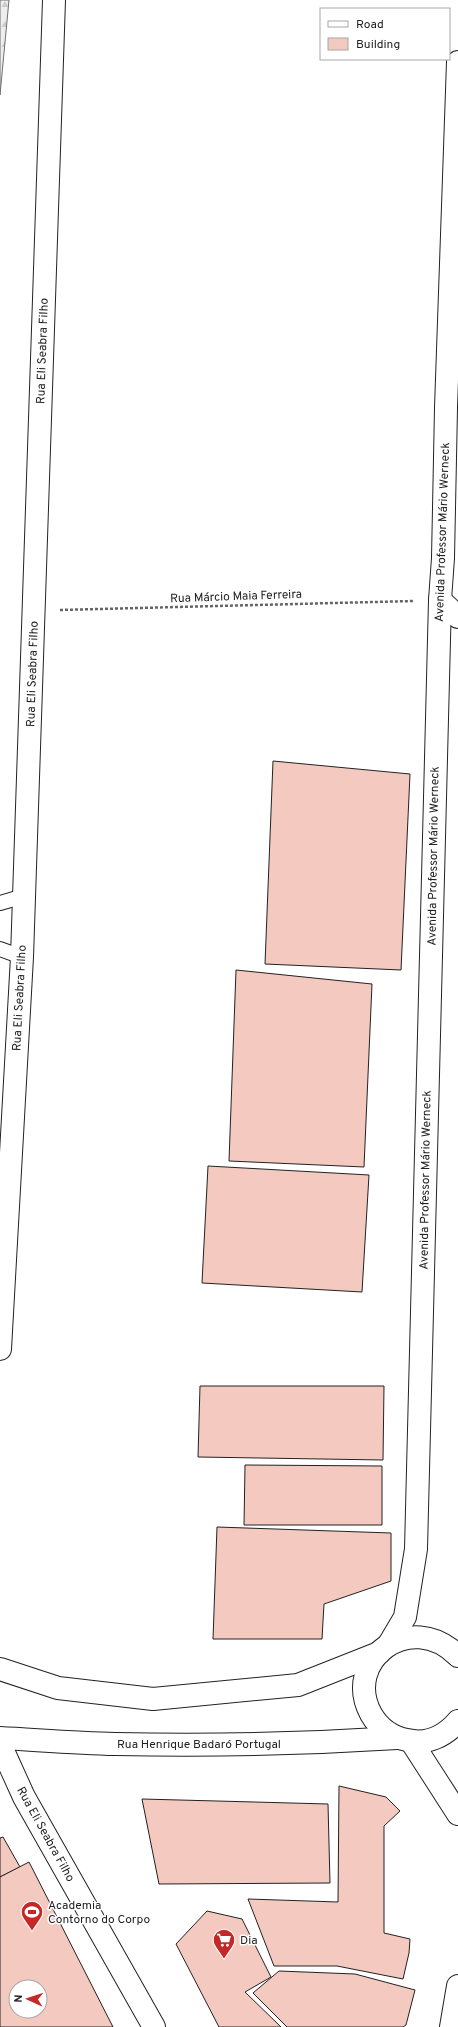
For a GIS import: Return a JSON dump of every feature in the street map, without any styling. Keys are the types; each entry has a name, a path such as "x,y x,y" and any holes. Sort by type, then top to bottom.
{"street":[{"name":"Rua Eli Seabra Filho","path":"0,1349 22,957 54,0"},
{"name":"Avenida Professor Mário Werneck","path":"404,1740 384,1731 374,1720 367,1707 364,1693 370,1664 384,1648 405,1617 416,1550 440,600 443,558 446,408 458,62"},
{"path":"440,600 458,617"},
{"path":"0,1669 58,1688 153,1699 298,1685 384,1648 401,1639 413,1636 426,1637 439,1641 458,1656"},
{"name":"Rua Henrique Badaró Portugal","path":"0,1738 114,1744 312,1743 404,1740 425,1741 438,1737 450,1730 458,1721"},
{"path":"404,1740 458,1814"},
{"name":"Rua Eli Seabra Filho","path":"0,1744 24,1797 154,2027"},
{"path":"451,2027 458,1986"}],"lane":[{"path":"0,903 24,896"},
{"path":"0,949 22,957"}],"path":[{"name":"Rua Márcio Maia Ferreira","path":"34,611 440,600"}],"green space":[{"path":"0,0 9,0 0,95"}],"building":[{"path":"273,761 410,774 401,970 265,964"},
{"path":"236,970 372,984 364,1167 229,1161"},
{"path":"208,1166 369,1175 362,1292 202,1283"},
{"path":"200,1386 384,1386 383,1460 198,1457"},
{"path":"245,1465 382,1466 382,1525 244,1525"},
{"path":"217,1527 391,1533 391,1581 324,1604 322,1639 213,1639"},
{"path":"339,1786 386,1797 400,1811 384,1826 384,1933 410,1939 409,1953 403,1979 337,1966 274,1966 248,1899 338,1902"},
{"path":"142,1799 328,1804 330,1883 159,1884"},
{"path":"3,1837 20,1867 0,1877 0,1838"},
{"name":"Academia Contorno do Corpo","path":"29,1862 113,2027 0,2027 0,1877"},
{"name":"Dia","path":"207,1911 242,1919 271,1977 245,1992 281,2027 219,2027 176,1944"},
{"path":"279,1971 355,1974 415,1990 406,2025 403,2027 287,2027 253,1993"}],"place":[{"name":"Academia Contorno do Corpo","path":"32,1932"},
{"name":"Dia","path":"224,1960"}]}
